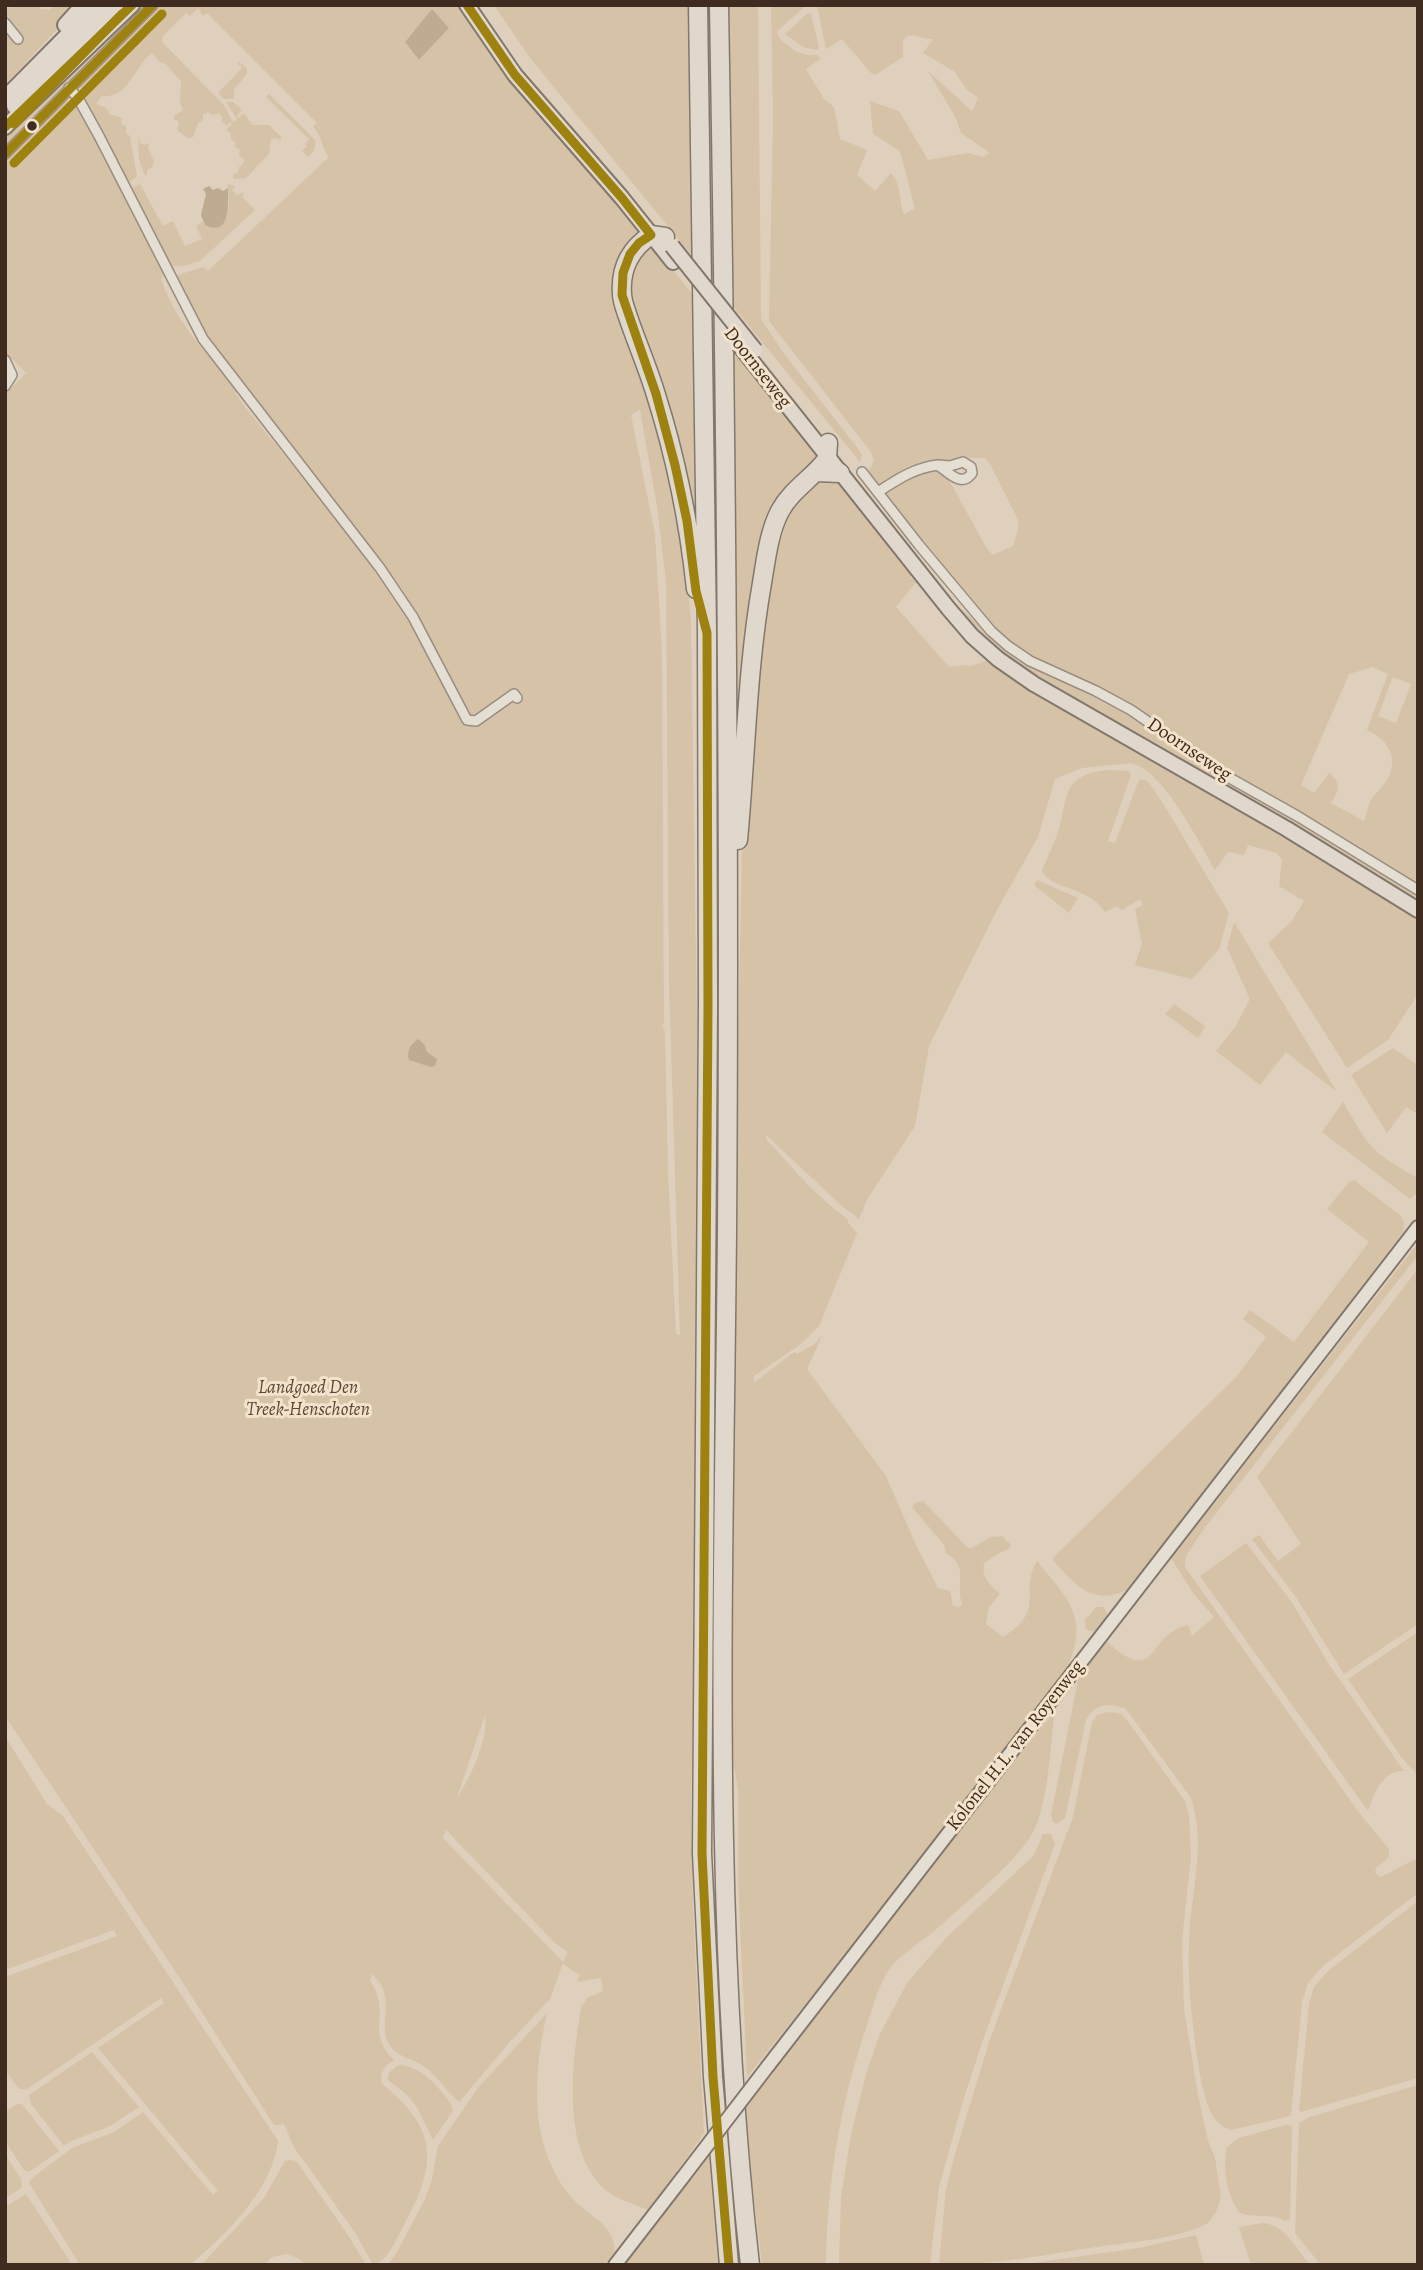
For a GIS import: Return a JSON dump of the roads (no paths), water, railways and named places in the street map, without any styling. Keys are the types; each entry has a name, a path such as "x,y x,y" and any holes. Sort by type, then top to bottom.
{"highway":[{"path":"698,5 708,1046 702,1853 713,2077 729,2265"},
{"path":"719,5 728,944 723,1853 732,2066 750,2265"},
{"path":"663,240 639,243 630,254 623,273 621,295 656,394 675,465 687,521 696,591 706,633"},
{"path":"728,944 747,699 762,579 780,510 792,493 816,471 828,450"},
{"path":"816,471 840,473"}],"main road":[{"path":"9,95 83,5"},
{"path":"9,95 97,5"},
{"path":"5,115 113,5"},
{"path":"5,127 132,5"},
{"name":"Doornseweg","path":"467,5 515,75 622,198 663,240 673,262 755,365 954,604 1004,656 1071,706"},
{"name":"Doornseweg","path":"477,5 519,70 604,162 663,240 755,350 828,450 840,473 972,636 998,659 1071,706 1287,829 1418,910"}],"street":[{"path":"5,154 153,5"},
{"path":"5,23 18,39"},
{"path":"69,88 78,98 94,127 203,339 380,568 413,617 467,720 476,721 514,694 517,698"},
{"path":"5,360 12,375 5,386"},
{"path":"878,492 911,471 938,465"},
{"name":"Doornseweg","path":"862,472 919,545 991,631 1007,646 1030,661 1131,710 1228,777 1418,890"},
{"name":"Kolonel H.L. van Royenweg","path":"615,2265 1418,1227"}],"park label":[{"name":"Landgoed Den Treek-Henschoten","path":"308,1399"}]}
